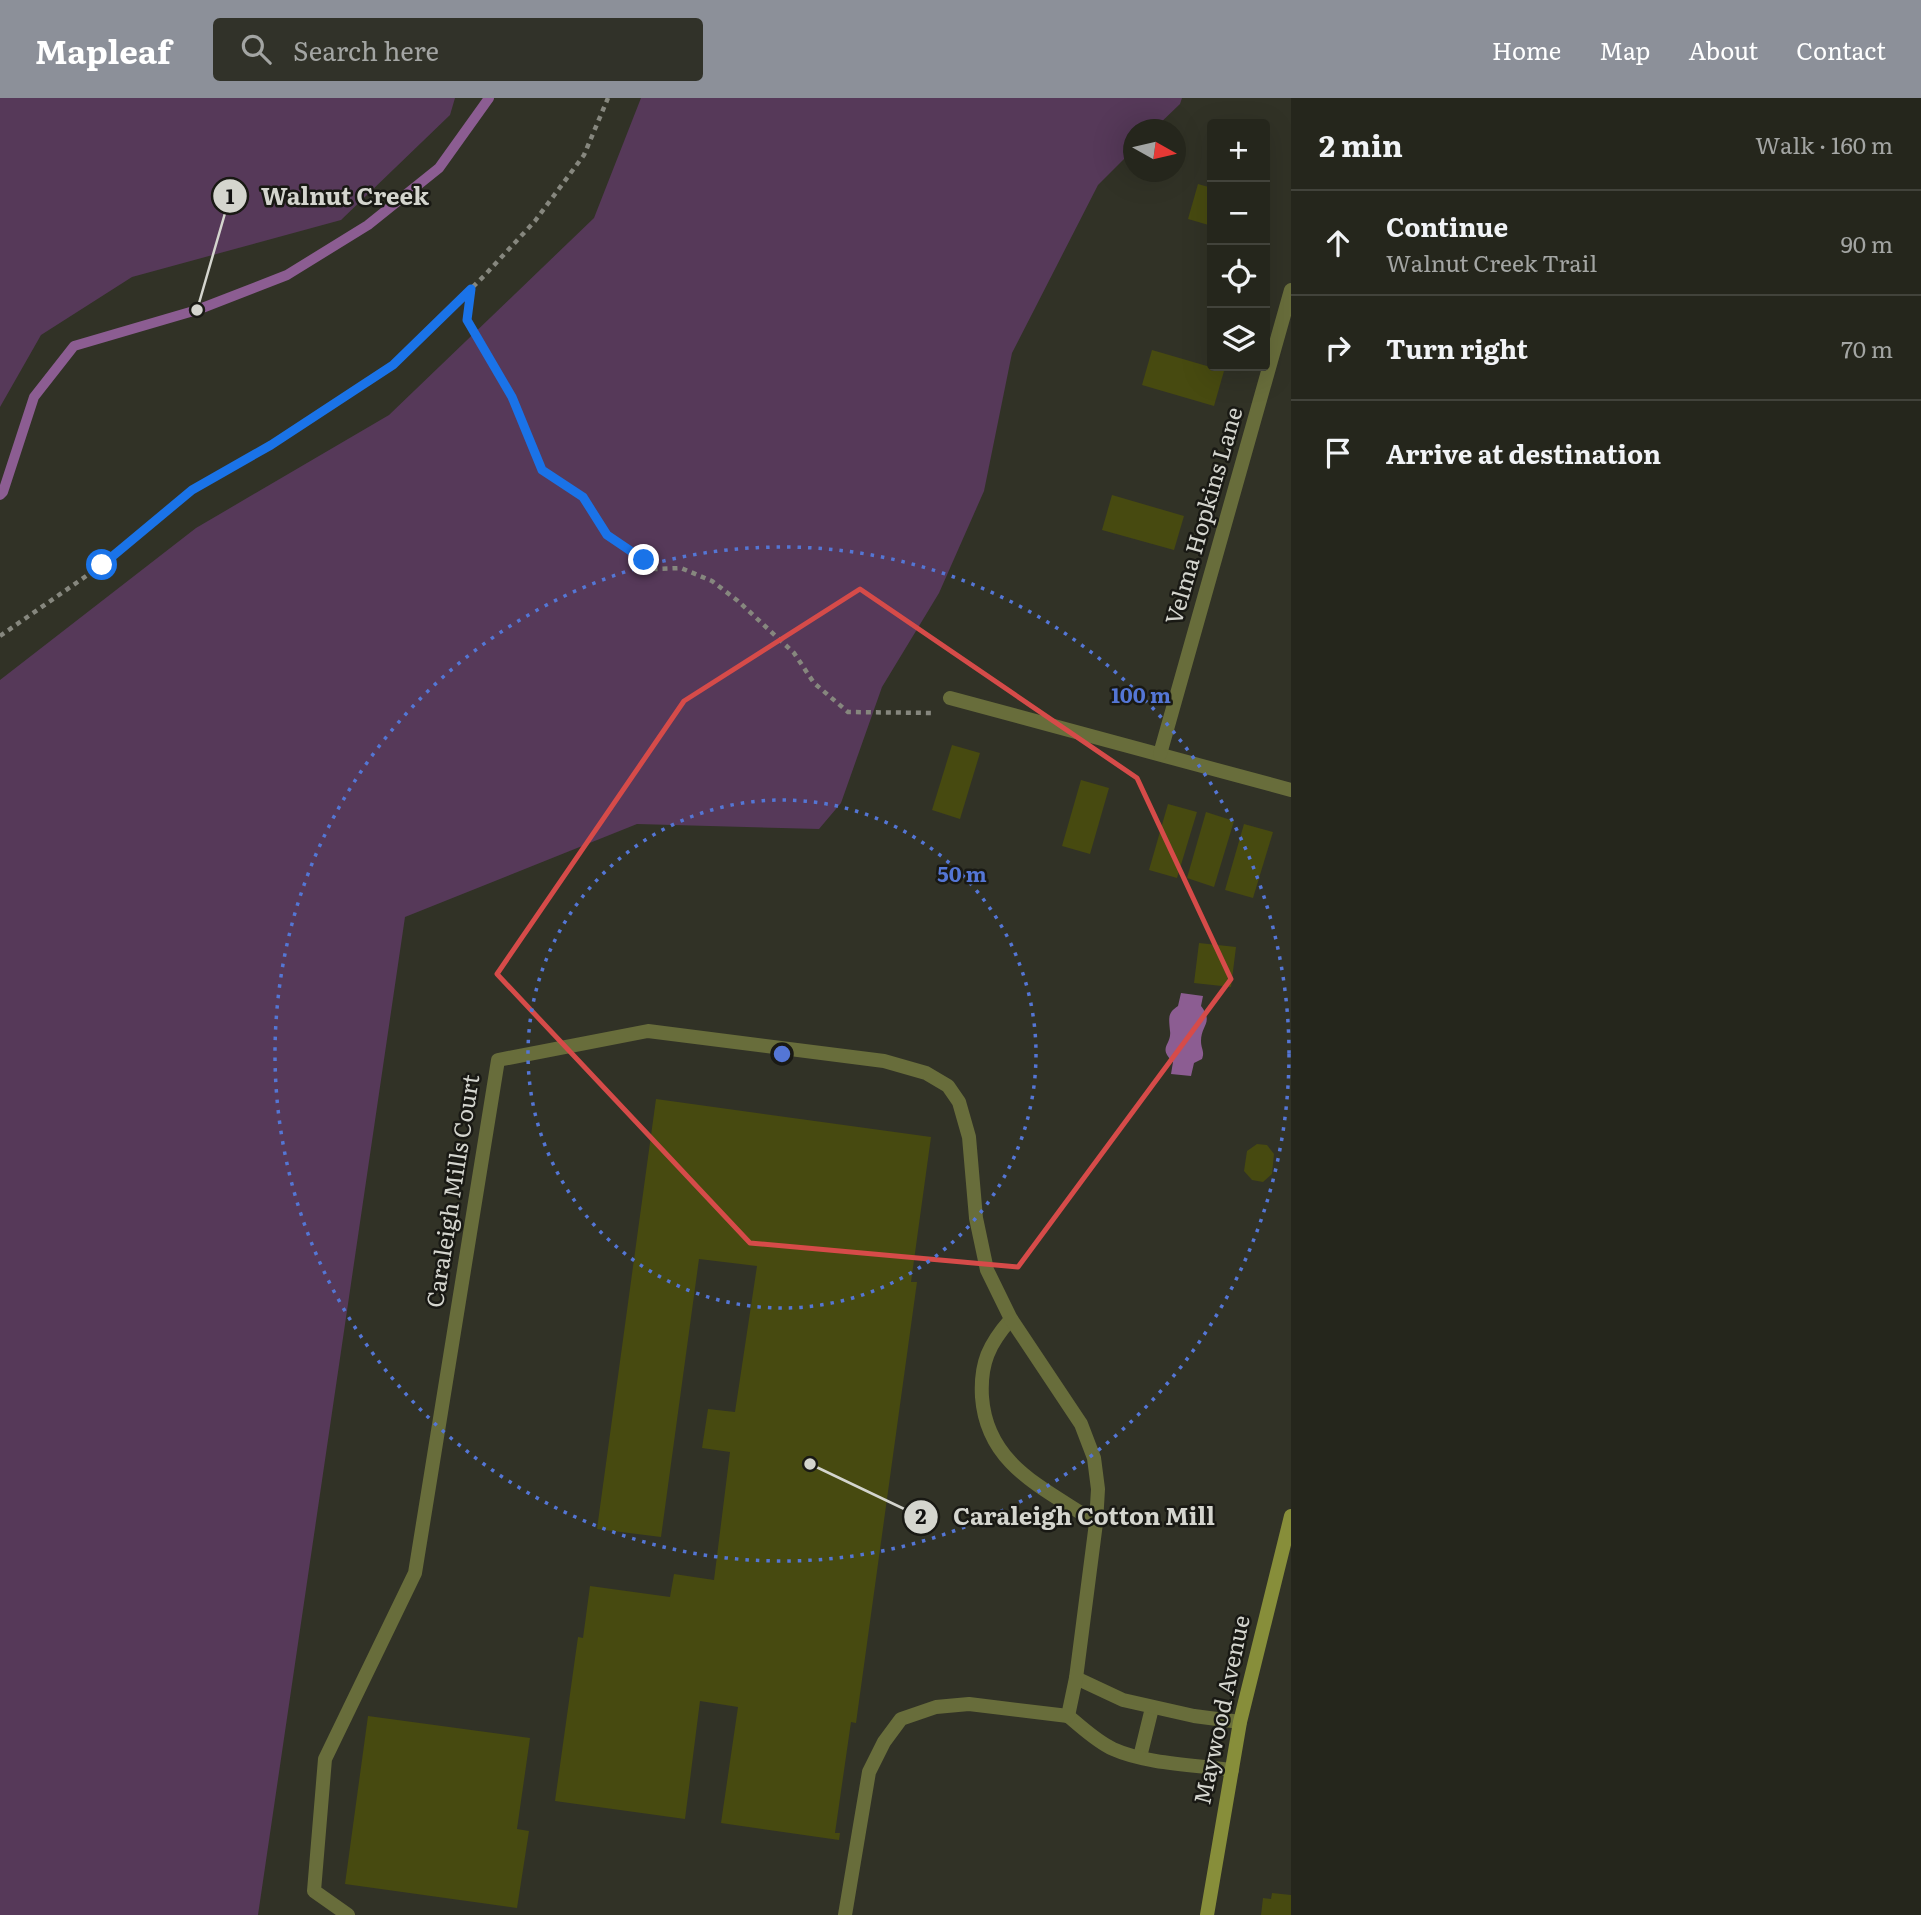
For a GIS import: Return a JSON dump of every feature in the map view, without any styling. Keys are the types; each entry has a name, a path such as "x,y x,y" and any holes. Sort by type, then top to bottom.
{"main road":[{"name":"Maywood Avenue","path":"1208,1915 1240,1723 1285,1562 1291,1516"}],"street":[{"name":"Velma Hopkins Lane","path":"1160,754 1291,290"},
{"path":"950,698 1291,790"},
{"name":"Caraleigh Mills Court","path":"348,1915 314,1891 325,1759 415,1573 498,1060 648,1031 884,1061 926,1073 948,1086 959,1102 968,1137 976,1218 987,1270 1011,1319 1081,1424 1094,1458 1098,1489 1096,1523 1076,1678 1068,1716"},
{"path":"1011,1319 988,1349 983,1369 983,1412 989,1432 998,1450 1014,1467 1096,1523"},
{"path":"1076,1678 1124,1700 1153,1708 1240,1723"},
{"path":"845,1915 869,1772 884,1742 901,1719 936,1707 969,1704 1068,1716 1098,1741 1115,1750 1140,1757 1233,1770"},
{"path":"1140,1757 1153,1708"}],"path":[{"path":"0,636 102,565 192,490 271,445 393,365 471,289 535,221 577,167 591,142 608,98"},
{"path":"471,289 467,320 512,397 542,470 583,497 607,535 654,569 681,568 712,581 738,601 794,653 814,683 848,712 943,713"}],"highlighted area":[{"path":"860,589 1137,778 1231,979 1018,1267 750,1243 497,974 684,701"}],"shaded area":[{"path":"0,98 455,98 450,115 341,220 132,277 41,335 0,407"},
{"path":"641,98 1182,98 1180,104 1164,119 1123,119 1123,160 1098,185 1012,353 984,491 939,593 882,687 841,803 819,829 637,824 405,917 258,1915 0,1915 0,680 196,528 389,415 594,218"},
{"path":"1181,993 1203,996 1201,1006 1207,1020 1201,1041 1203,1056 1194,1063 1191,1076 1171,1074 1173,1062 1166,1053 1170,1017 1178,1006"}],"building":[{"path":"1198,184 1207,187 1207,225 1188,219"},
{"path":"1152,350 1207,366 1207,371 1224,371 1214,406 1142,385"},
{"path":"1112,495 1184,516 1174,550 1102,530"},
{"path":"952,745 980,753 960,819 932,810"},
{"path":"1081,780 1109,788 1090,854 1062,846"},
{"path":"1168,804 1197,812 1177,878 1149,870"},
{"path":"1206,812 1234,821 1214,887 1187,878"},
{"path":"1244,824 1273,832 1253,898 1225,890"},
{"path":"1199,943 1236,947 1231,987 1194,983"},
{"path":"656,1099 931,1137 911,1282 917,1282 856,1723 851,1722 835,1833 840,1833 839,1840 721,1823 738,1707 700,1701 685,1819 555,1801 578,1637 583,1638 590,1586 670,1597 674,1574 714,1580 730,1452 702,1448 708,1409 735,1412 757,1266 699,1259 661,1537 597,1529"},
{"path":"1257,1144 1267,1145 1274,1154 1272,1174 1263,1182 1252,1180 1244,1171 1247,1151"},
{"path":"368,1716 530,1738 517,1829 529,1831 517,1908 345,1884"},
{"path":"1272,1893 1291,1895 1291,1915 1261,1915 1263,1898 1271,1899"}],"waterway":[{"path":"0,495 34,397 74,346 197,310 287,275 368,225 439,168 489,98"}],"place":[{"name":"Walnut Creek","path":"197,310"},
{"name":"Caraleigh Cotton Mill","path":"810,1464"}],"route":[{"path":"102,565 192,490 271,445 393,365 471,289 467,320 512,397 542,470 583,497 607,535 644,560"}]}
